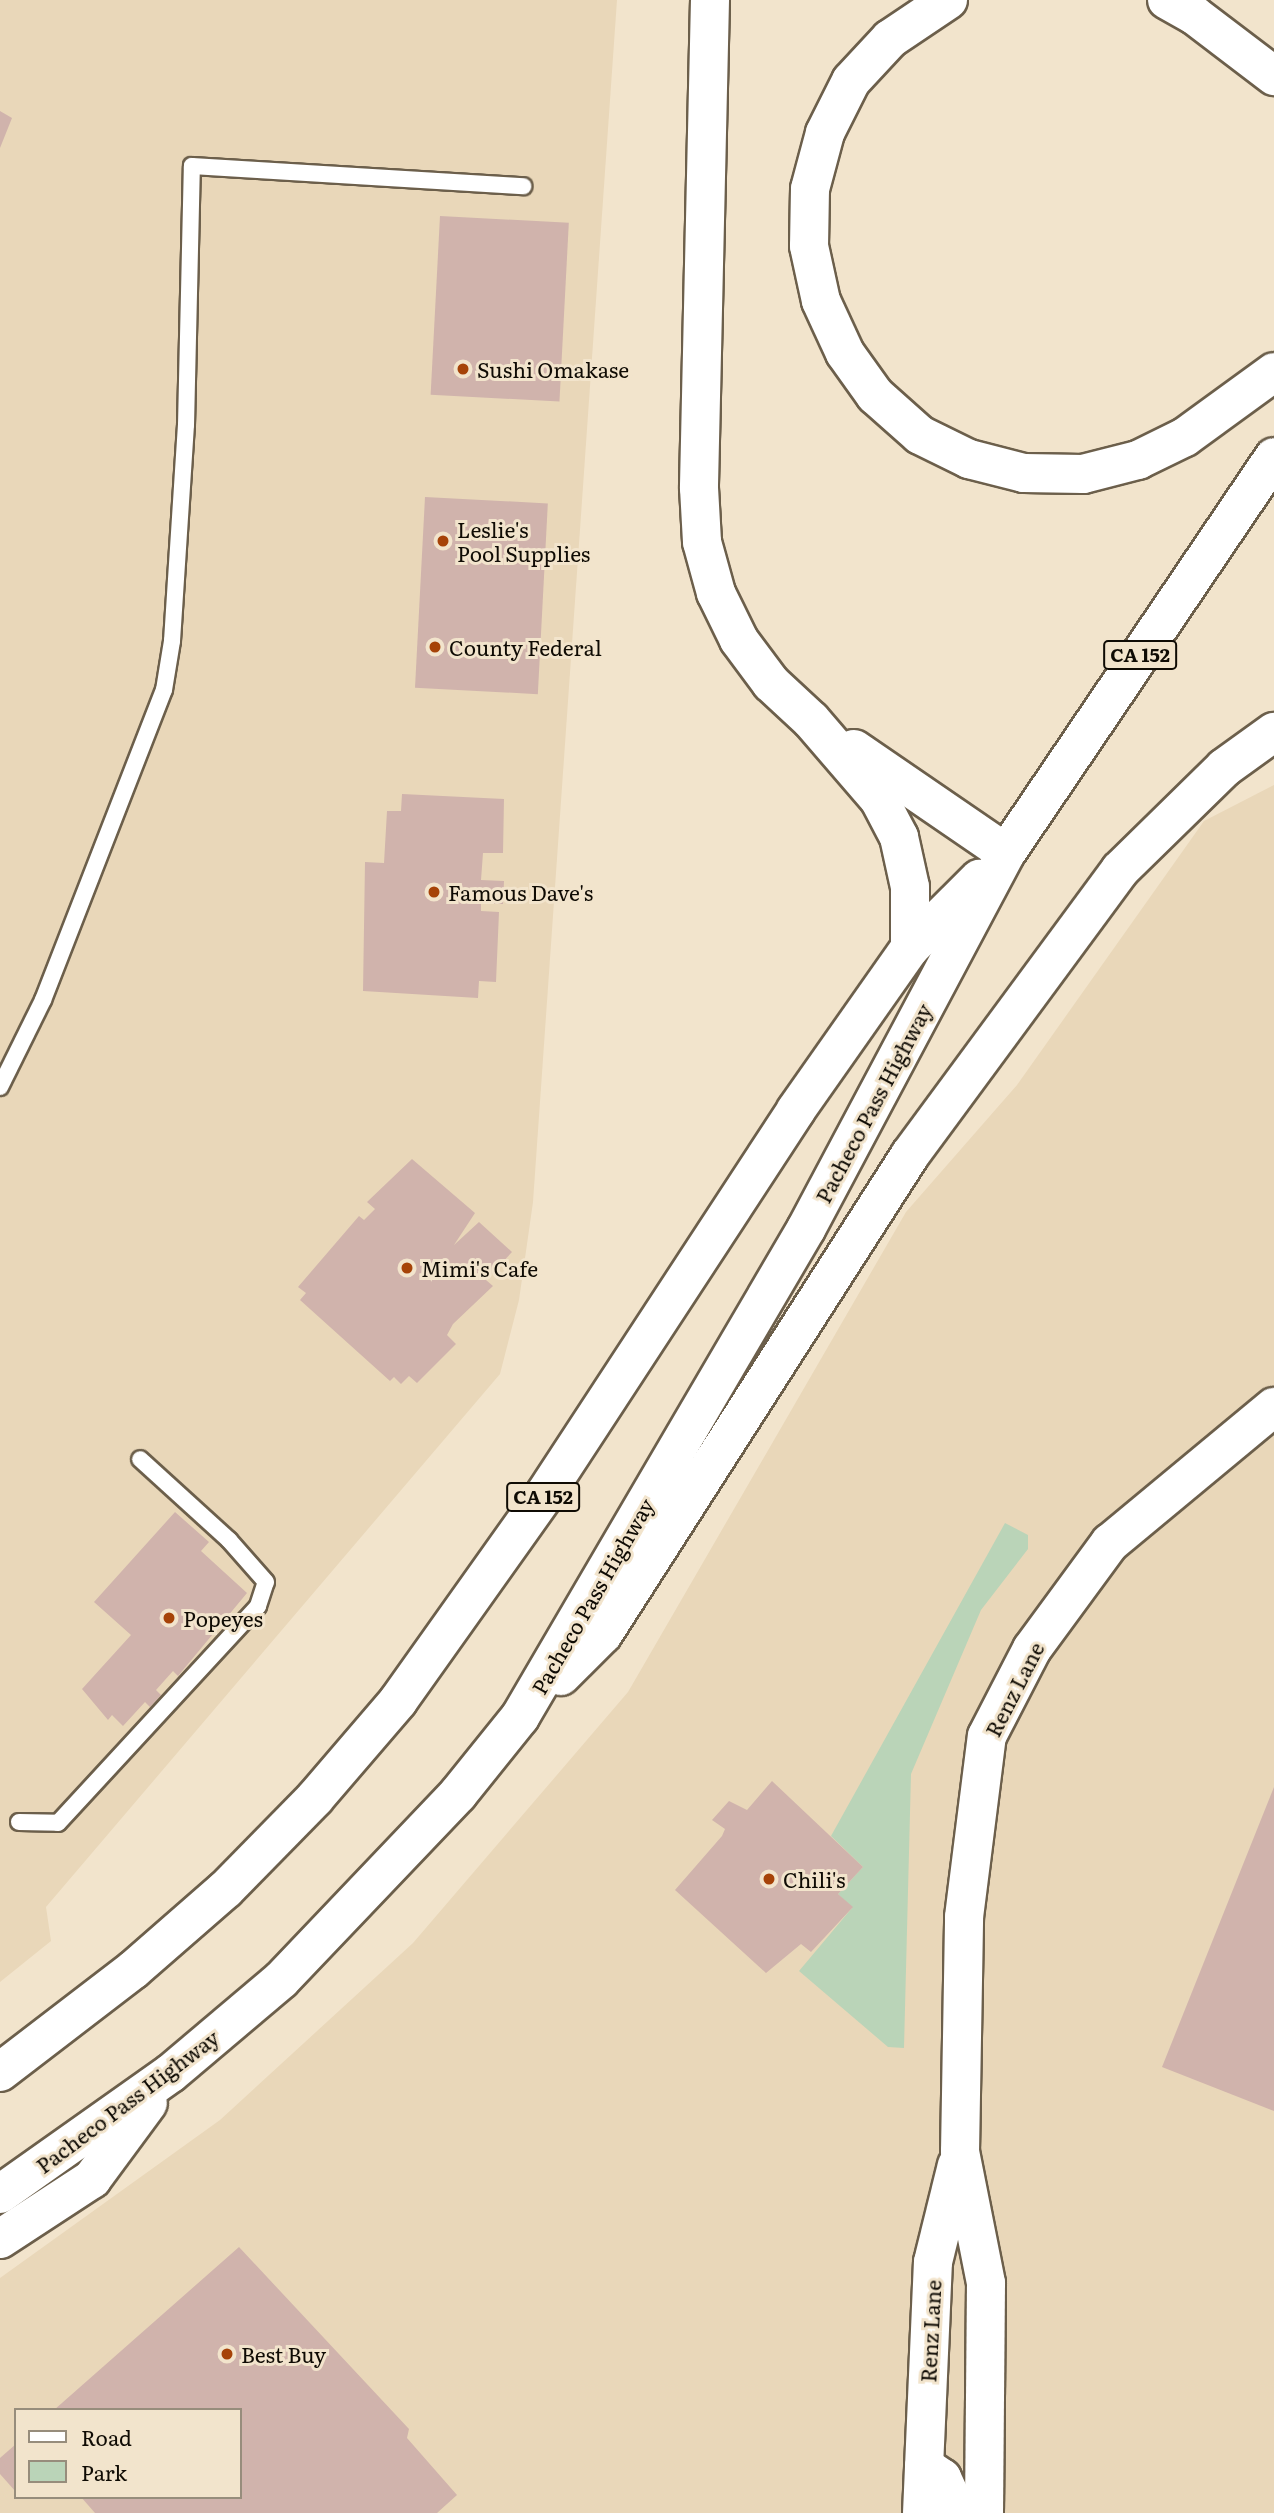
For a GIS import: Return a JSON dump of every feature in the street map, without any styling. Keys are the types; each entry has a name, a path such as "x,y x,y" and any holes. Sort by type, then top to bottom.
{"main road":[{"path":"710,0 699,488 702,542 716,593 739,640 771,683 811,720 879,799 900,837 910,887 910,948"},
{"path":"948,0 890,39 851,81 825,133 810,189 809,246 821,301 845,353 874,395 920,435 970,459 1024,473 1083,474 1138,460 1185,436 1274,372"},
{"path":"1167,0 1194,15 1274,76"},
{"name":"Pacheco Pass Highway","path":"0,2194 171,2073 281,1980 458,1794 520,1717 806,1229 1006,853 1274,457"},
{"path":"811,720 1006,853"},
{"path":"520,1717 603,1634 910,1155 1120,870 1224,768 1274,732"},
{"name":"Pacheco Pass Highway","path":"0,2072 84,2009 226,1889 315,1798 398,1701 545,1494 796,1110 910,948 1006,853"},
{"name":"Renz Lane","path":"984,2513 986,2283 960,2152 964,1917 987,1736 1032,1649 1110,1543 1274,1407"},
{"path":"0,2239 92,2179 171,2073"},
{"name":"Renz Lane","path":"922,2513 933,2262 960,2152"},
{"path":"924,2466 942,2478 958,2513"}],"lane":[{"path":"0,1087 43,1000 164,690 172,641 186,425 192,166 523,186"},
{"path":"19,1822 58,1823 258,1606 266,1582 229,1540 139,1459"}],"shaded area":[{"path":"0,0 617,0 533,1202 519,1300 500,1374 46,1907 51,1941 0,1982"},
{"path":"1274,785 1274,2513 0,2513 0,2278 220,2120 413,1943 628,1692 906,1212 1017,1085 1204,821"}],"green space":[{"path":"1005,1523 1028,1535 1028,1549 981,1610 911,1774 904,2048 888,2047 799,1971 852,1908 838,1894 863,1867 831,1836"}],"building":[{"path":"0,111 12,118 0,148"},
{"path":"440,216 569,223 559,402 431,395"},
{"path":"425,497 548,503 538,694 415,688"},
{"name":"Famous Dave's","path":"402,794 504,799 503,853 483,853 481,880 504,881 503,904 481,904 481,911 499,912 496,982 479,981 478,998 363,991 365,862 384,863 387,811 401,811"},
{"name":"Mimi's Cafe","path":"412,1159 475,1213 454,1245 479,1222 512,1252 486,1280 493,1286 453,1324 447,1335 456,1344 417,1383 409,1376 401,1384 394,1377 390,1381 300,1300 306,1293 298,1287 359,1216 364,1220 375,1209 367,1202"},
{"name":"Popeyes","path":"175,1512 209,1542 201,1551 247,1593 178,1676 173,1671 156,1690 161,1695 150,1707 145,1702 123,1726 112,1715 108,1720 82,1689 131,1635 94,1602"},
{"name":"Chili's","path":"772,1781 863,1867 838,1894 853,1907 811,1952 801,1944 766,1973 675,1890 722,1836 725,1829 712,1820 729,1801 747,1810"},
{"path":"1274,1787 1274,2111 1162,2067"},
{"name":"Best Buy","path":"239,2247 409,2429 407,2438 457,2495 437,2513 95,2513 83,2499 242,2499 242,2408 56,2408"},
{"path":"14,2446 14,2490 0,2474 0,2458"}],"place":[{"name":"Sushi Omakase","path":"463,369"},
{"name":"Leslie's Pool Supplies","path":"443,541"},
{"name":"County Federal","path":"435,647"},
{"name":"Famous Dave's","path":"434,892"},
{"name":"Mimi's Cafe","path":"407,1268"},
{"name":"Popeyes","path":"169,1618"},
{"name":"Chili's","path":"769,1879"},
{"name":"Best Buy","path":"227,2354"}]}
